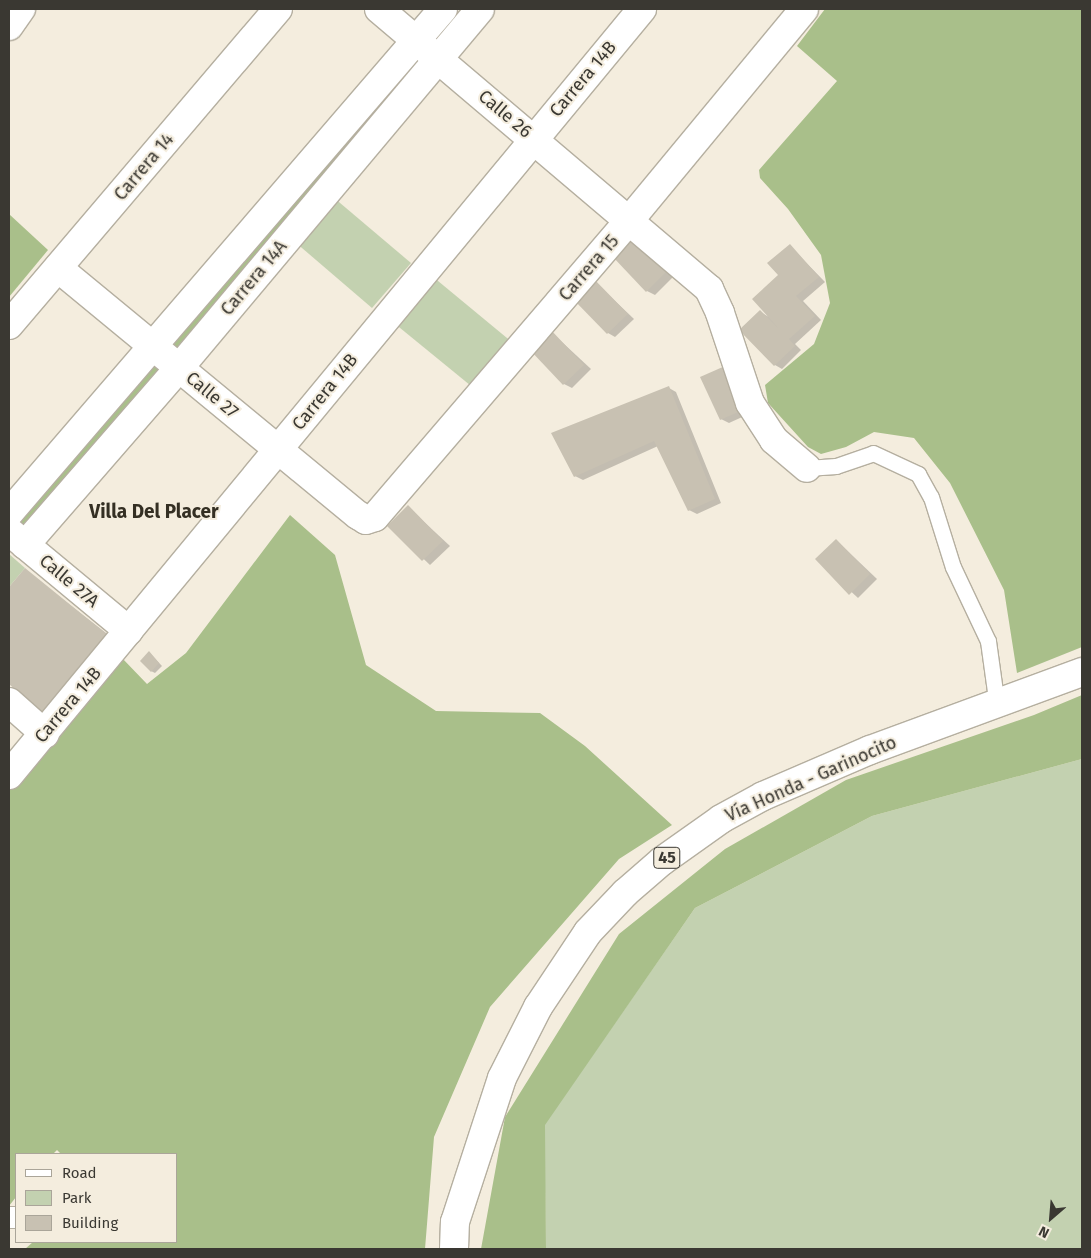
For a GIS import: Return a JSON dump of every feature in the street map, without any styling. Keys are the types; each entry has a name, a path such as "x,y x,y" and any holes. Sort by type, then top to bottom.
{"main road":[{"path":"9,26 21,9"},
{"name":"Carrera 14","path":"9,325 278,9"},
{"name":"Calle 26","path":"379,9 709,289 720,313 750,403 774,440 807,468"},
{"name":"Carrera 14A","path":"9,513 151,344 443,9"},
{"name":"Carrera 14A","path":"17,538 179,368 480,9"},
{"name":"Carrera 14B","path":"9,775 45,734 532,138 642,9"},
{"name":"Carrera 15","path":"366,520 375,517 628,222 804,9"},
{"name":"Calle 27","path":"58,268 366,520"},
{"name":"Calle 27A","path":"17,538 129,631"},
{"name":"Vía Honda - Garinocito","path":"454,1249 455,1222 502,1078 550,991 588,932 625,893 662,861 721,818 763,796 870,750 997,706 1082,672"},
{"path":"9,702 45,734"}],"lane":[{"path":"807,468 836,466 873,453 918,474 932,497 953,567 988,641 997,706"}],"green space":[{"path":"825,9 1082,9 1082,647 1017,673 1004,590 950,483 914,438 874,432 846,447 821,454 808,447 768,403 765,385 814,344 830,303 821,255 788,209 760,178 759,170 837,81 797,46"},
{"path":"414,46 423,57 179,358 163,343"},
{"path":"333,197 411,263 372,308 295,242"},
{"path":"9,214 48,250 9,297"},
{"path":"432,276 513,343 476,390 394,323"},
{"path":"151,353 171,370 25,535 9,520"},
{"path":"290,515 335,555 366,665 436,711 540,713 585,746 672,825 619,859 490,1007 434,1137 425,1249 25,1249 32,1243 178,1243 178,1153 60,1153 57,1150 54,1153 15,1153 15,1198 9,1206 9,791 122,658 147,684 186,653"},
{"path":"9,554 25,568 9,587"},
{"path":"1082,695 1082,759 872,816 695,908 545,1125 546,1249 481,1249 505,1117 619,934 725,849 846,780 1034,715"},
{"path":"1082,759 1082,1249 546,1249 544,1125 695,908 872,816"}],"building":[{"path":"633,236 667,271 646,292 612,256"},
{"path":"790,244 819,277 796,296 815,316 789,339 795,346 774,366 739,330 760,310 779,329 752,299 778,275 767,263"},
{"path":"593,278 628,314 607,334 572,298"},
{"path":"550,329 584,365 563,385 529,349"},
{"path":"725,366 745,409 720,420 700,377"},
{"path":"669,386 715,499 688,511 654,441 574,477 551,433"},
{"path":"408,505 443,541 422,561 387,526"},
{"path":"836,539 870,574 849,595 815,559"},
{"path":"25,568 110,637 44,715 9,684 9,587"},
{"path":"149,651 159,663 151,672 140,661"}],"district":[{"name":"Villa Del Placer","path":"154,512"}]}
